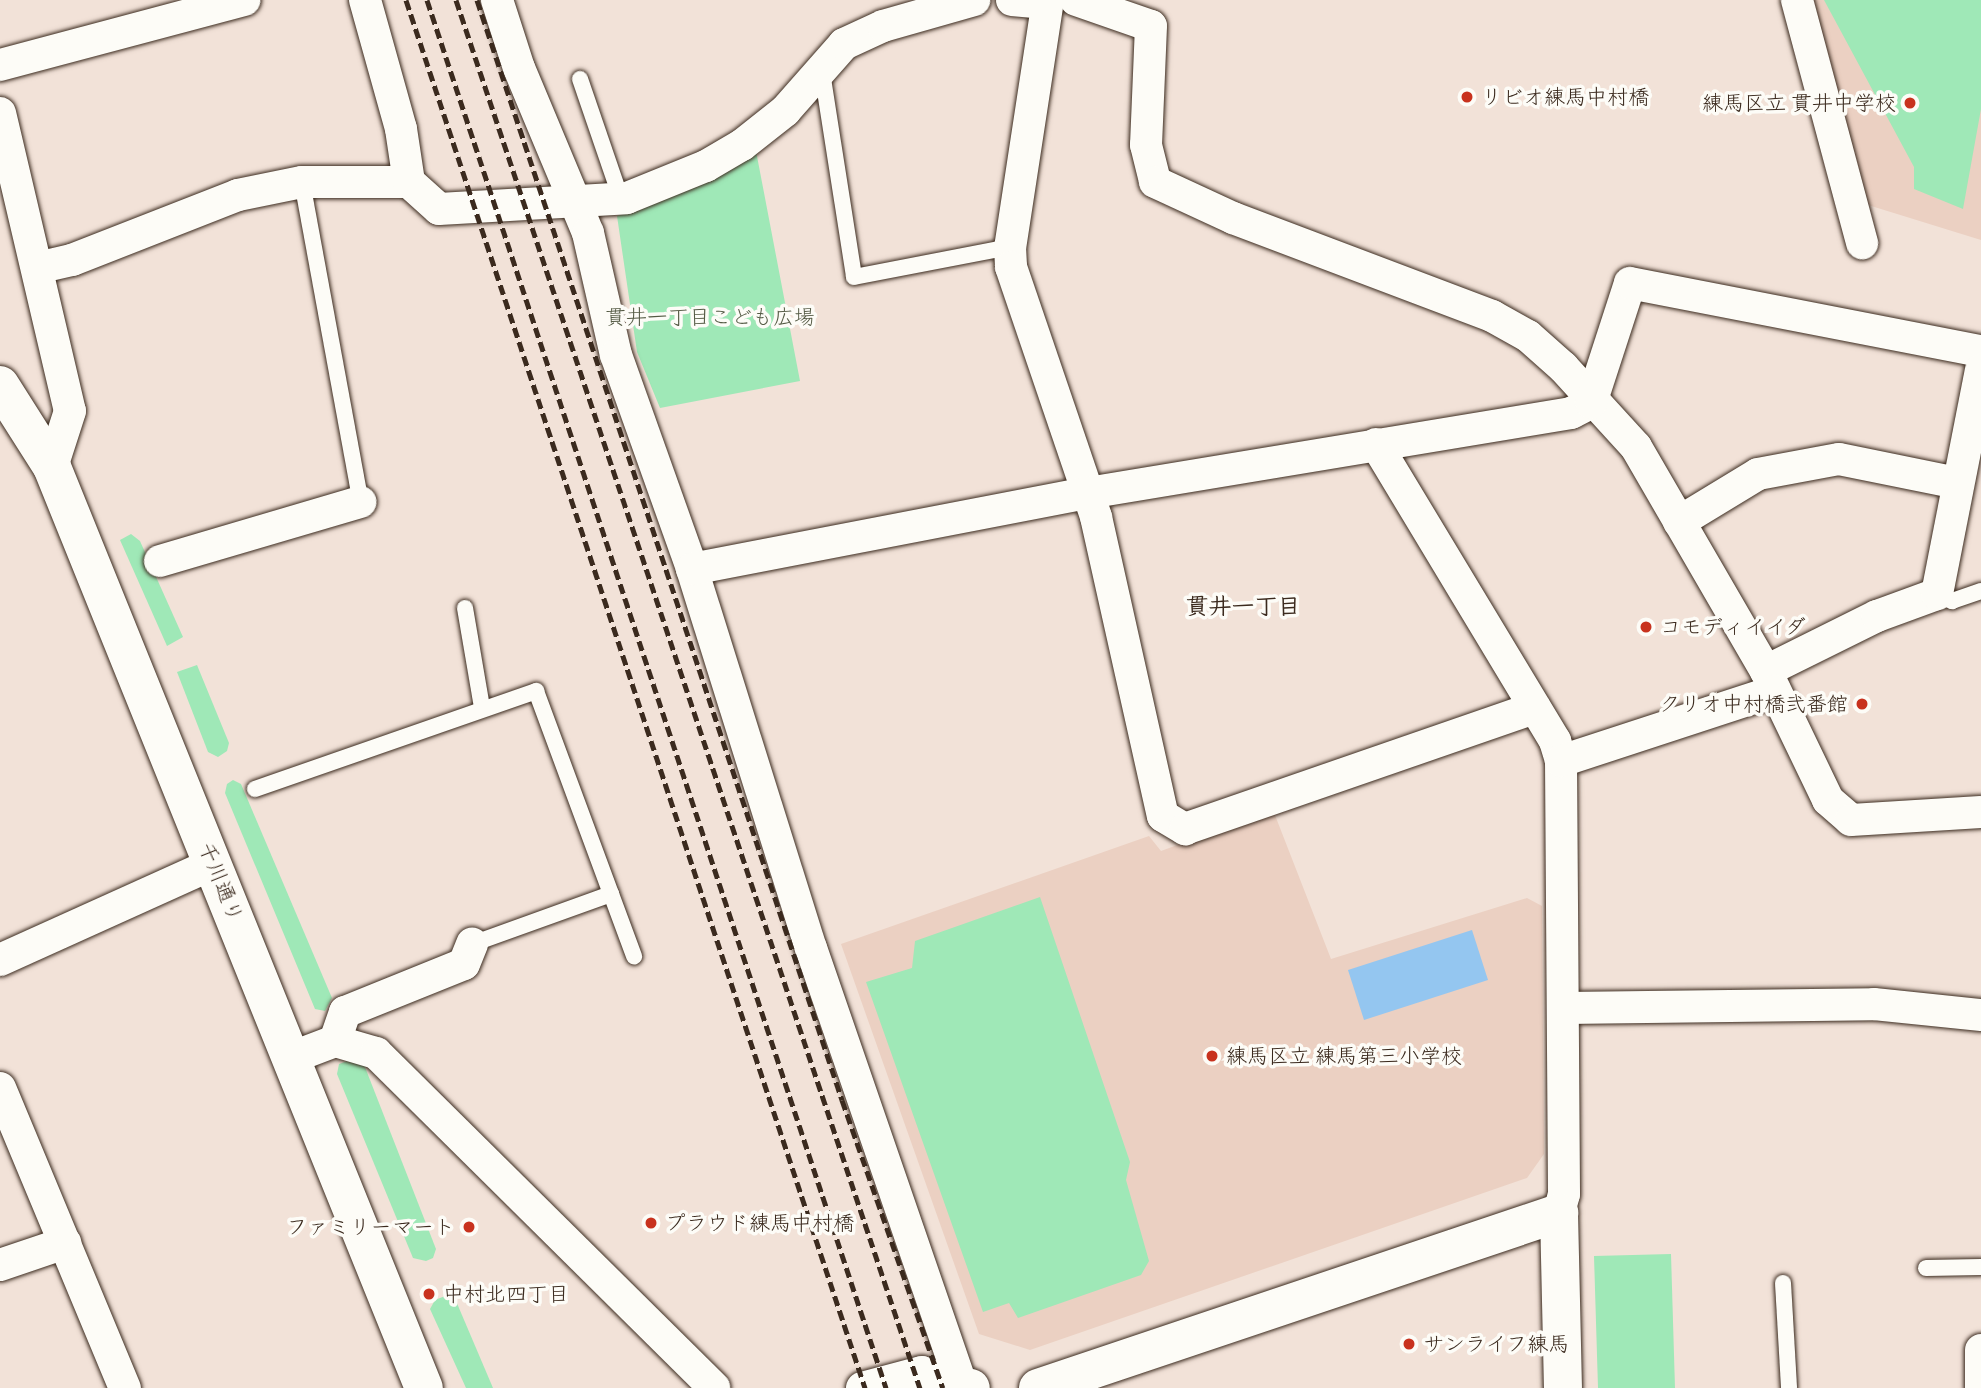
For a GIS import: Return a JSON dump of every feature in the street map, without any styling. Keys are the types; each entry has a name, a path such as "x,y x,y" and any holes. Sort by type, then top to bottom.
{"main road":[{"name":"千川通り","path":"0,385 52,467 293,1057 424,1388"},
{"path":"1038,1388 1559,1213 1563,1388"}],"street":[{"path":"0,65 246,0"},
{"path":"365,0 401,129 409,182 439,209 576,204 621,199 706,166 742,145 785,111 844,44 883,26 974,0"},
{"path":"497,0 519,68 588,233 616,355 692,569 811,948 967,1387"},
{"path":"1012,0 1057,1 1151,26 1146,145 1155,182 1233,218 1492,316 1528,336 1563,367 1591,403 1636,447 1771,681 1828,800 1851,820 1981,812"},
{"path":"1797,0 1862,243"},
{"path":"1057,1 1010,247 1011,267 1088,493 1163,816 1185,829 1535,708"},
{"path":"0,113 70,411 52,467"},
{"path":"37,268 72,260 238,195 302,182 409,182"},
{"path":"692,569 1088,493 1571,413 1591,403 1630,283 1981,351"},
{"path":"1561,761 1771,681 1877,615 1937,594 1981,370"},
{"path":"1376,444 1535,708 1561,761 1564,1194 1559,1213"},
{"path":"1679,522 1758,474 1839,459 1958,483"},
{"path":"160,561 361,502"},
{"path":"0,960 214,864"},
{"path":"335,1041 345,1012 464,964 472,944"},
{"path":"1564,1008 1874,1004 1981,1016"},
{"path":"293,1057 335,1041 376,1053 714,1388"},
{"path":"0,1088 125,1388"},
{"path":"0,1265 65,1243"},
{"path":"1981,1350 1981,1388"},
{"path":"862,1388 922,1371 967,1387"}],"lane":[{"path":"821,69 854,277 1010,247"},
{"path":"580,79 621,199"},
{"path":"302,182 361,502"},
{"path":"1937,594 1952,601 1981,591"},
{"path":"465,608 482,707"},
{"path":"256,789 482,707 536,691 634,956"},
{"path":"472,944 611,894"},
{"path":"1926,1268 1981,1266"},
{"path":"1783,1283 1790,1388"}],"shaded area":[{"name":"練馬区立 貫井中学校","path":"1811,0 1981,0 1981,240 1868,205"},
{"name":"練馬区立 練馬第三小学校","path":"1273,810 1331,959 1527,898 1542,906 1544,1154 1527,1178 1030,1350 979,1334 841,944 1149,836 1161,851"}],"green space":[{"name":"練馬区立 貫井中学校","path":"1824,0 1981,0 1981,109 1963,209 1914,189 1914,167"},
{"name":"貫井一丁目こども広場","path":"756,151 800,381 660,408 637,352 617,216 712,179"},
{"path":"131,534 140,541 183,637 167,646 120,540"},
{"path":"197,665 229,743 227,751 218,757 208,752 177,672"},
{"path":"233,780 241,784 332,998 325,1011 315,1009 225,793 227,784"},
{"path":"1040,897 1130,1162 1126,1180 1149,1261 1141,1275 1018,1318 1009,1303 983,1312 866,982 912,968 915,941"},
{"path":"350,1060 363,1062 436,1249 433,1258 426,1261 413,1258 337,1074 339,1064"},
{"path":"1671,1254 1675,1388 1598,1388 1594,1256"},
{"path":"445,1296 456,1301 493,1388 466,1388 430,1309 435,1300"}],"water":[{"path":"1472,930 1488,980 1364,1020 1348,970"}],"railway":[{"path":"406,0 865,1388"},
{"path":"427,0 886,1388"},
{"path":"456,0 920,1388"},
{"path":"477,0 842,1100 943,1388"}],"place":[{"name":"リビオ練馬中村橋","path":"1467,97"},
{"name":"練馬区立 貫井中学校","path":"1910,103"},
{"name":"コモディイイダ","path":"1646,627"},
{"name":"クリオ中村橋弐番館","path":"1862,704"},
{"name":"練馬区立 練馬第三小学校","path":"1212,1056"},
{"name":"プラウド練馬中村橋","path":"651,1223"},
{"name":"ファミリーマート","path":"469,1227"},
{"name":"中村北四丁目","path":"429,1294"},
{"name":"サンライフ練馬","path":"1409,1344"}],"district":[{"name":"貫井一丁目","path":"1243,606"}]}
